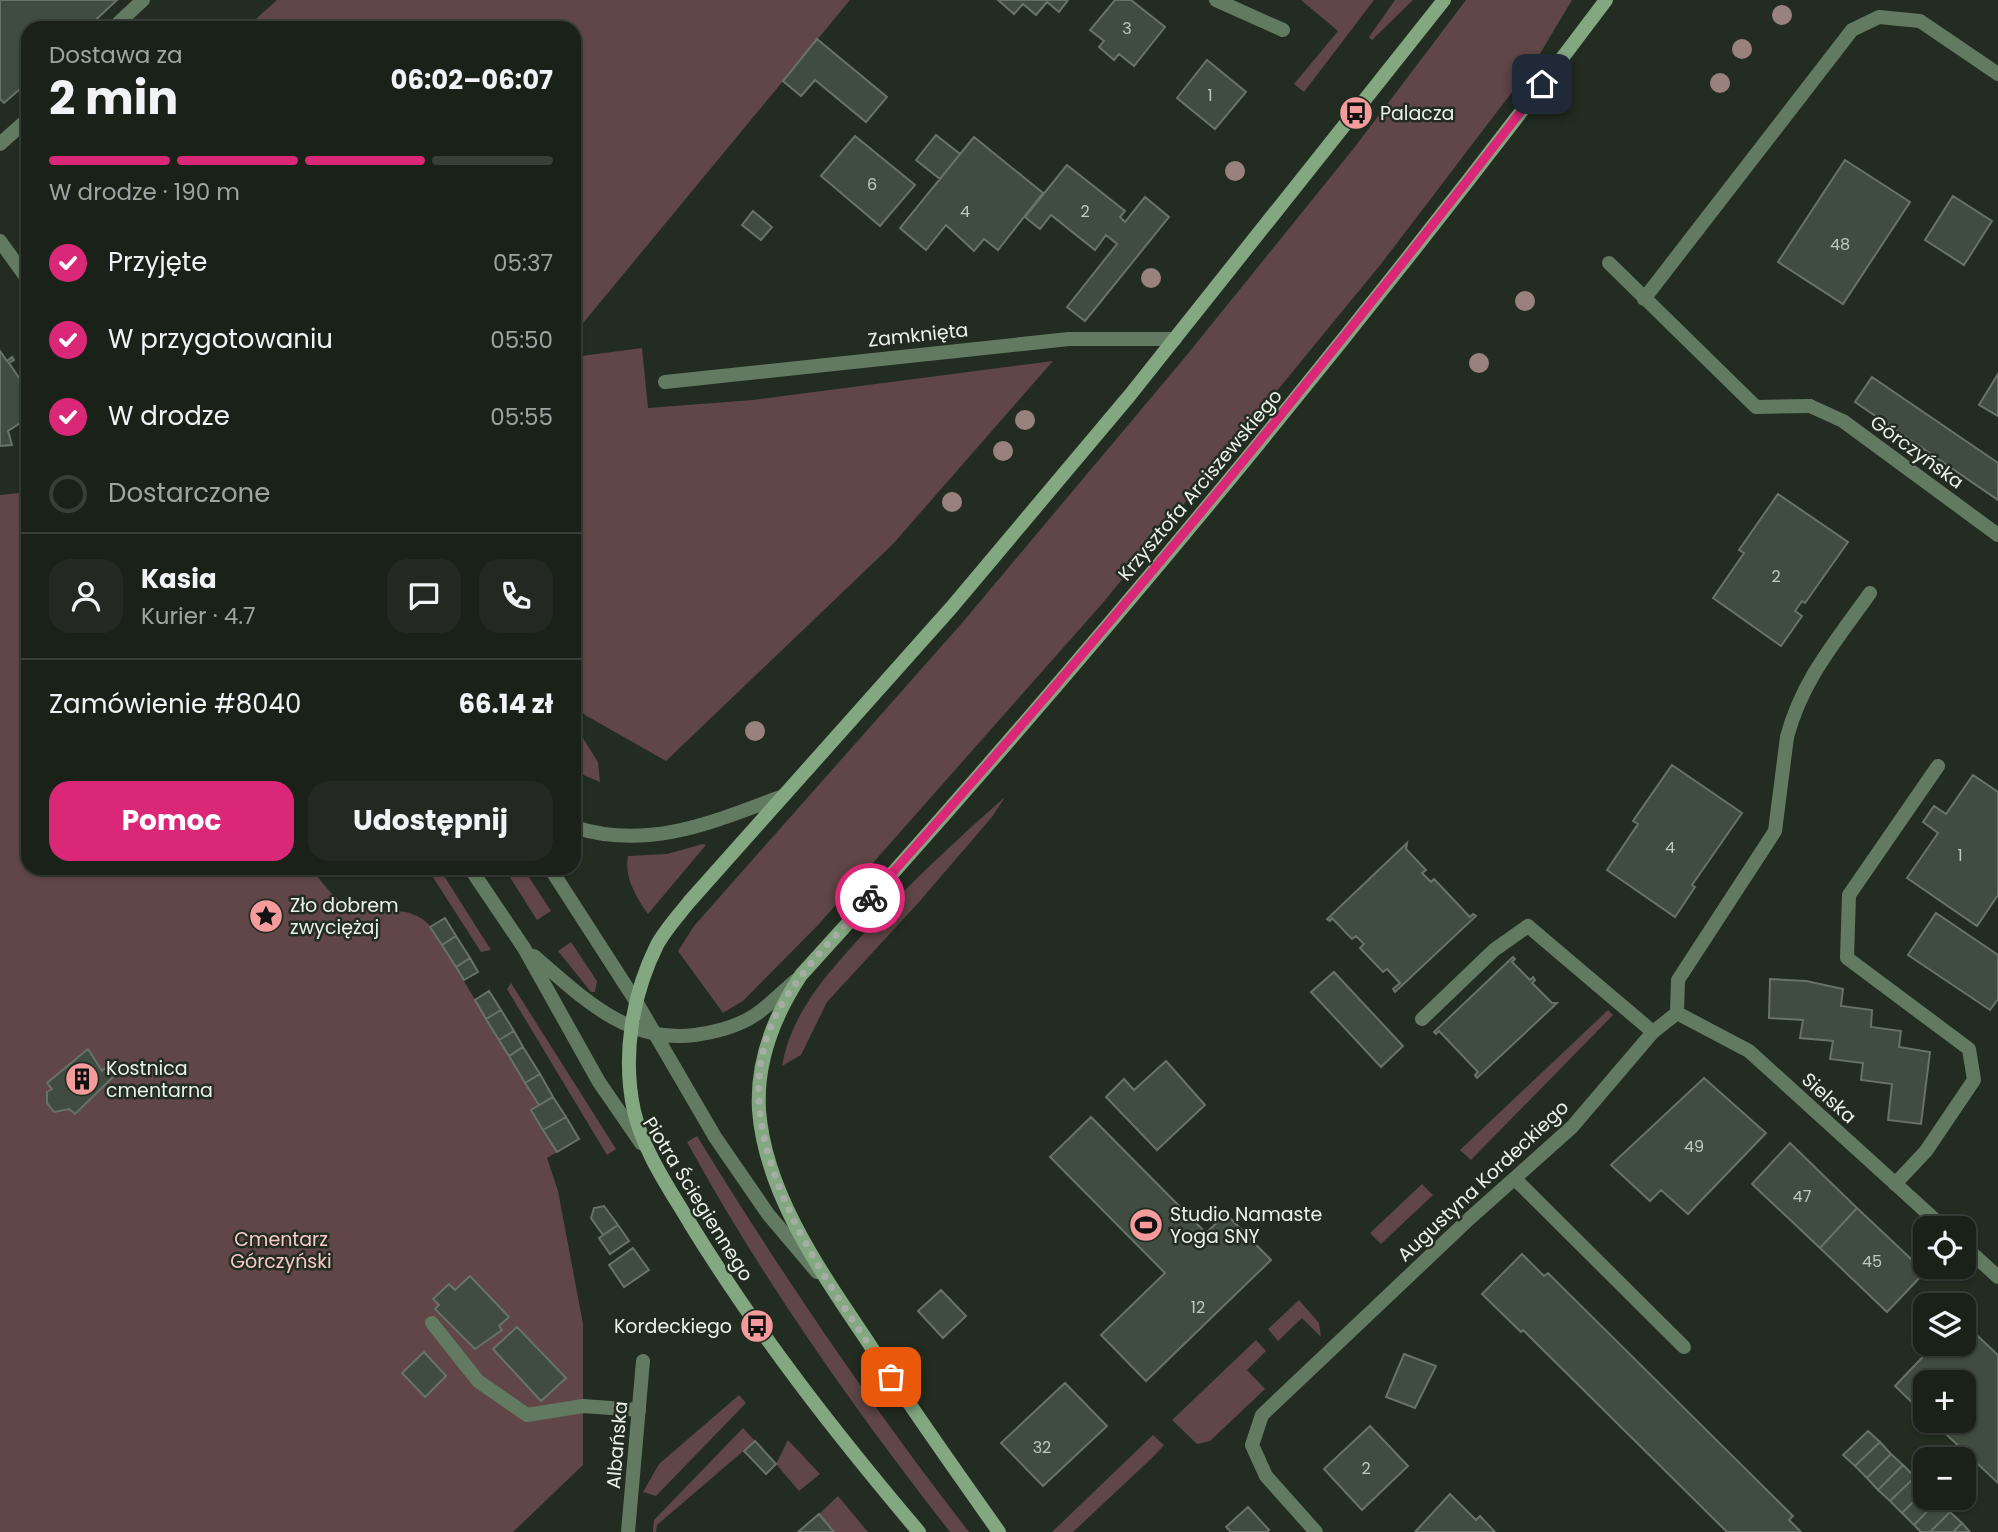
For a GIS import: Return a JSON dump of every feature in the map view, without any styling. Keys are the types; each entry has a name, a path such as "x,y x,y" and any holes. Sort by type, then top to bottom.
{"main road":[{"path":"647,1150 634,1110 631,1028 658,944 689,902 951,608 1175,339 1444,0"},
{"name":"Krzysztofa Arciszewskiego","path":"834,1292 786,1203 765,1148 759,1110 764,1054 780,1006 801,975 1027,721 1237,472 1398,272 1606,0"},
{"name":"Piotra Ściegiennego","path":"647,1150 717,1267 757,1326 817,1408 919,1532"},
{"path":"834,1292 999,1532"}],"street":[{"path":"120,21 143,0"},
{"path":"1216,0 1283,30"},
{"path":"1609,263 1644,299 1852,30 1879,16 1920,21 1998,74"},
{"path":"0,144 21,125"},
{"path":"0,240 21,270"},
{"name":"Górczyńska","path":"1644,299 1756,407 1810,406 1843,421 1998,535"},
{"name":"Zamknięta","path":"665,382 1069,339 1175,339"},
{"path":"1677,1013 1678,980 1774,831 1787,737 1796,705 1807,683 1870,593"},
{"path":"1895,1184 1926,1151 1975,1080 1969,1049 1847,958 1849,895 1938,766"},
{"path":"581,828 622,837 655,836 703,826 783,796"},
{"name":"Piotra Ściegiennego","path":"475,875 524,948 599,1082 647,1150"},
{"path":"555,875 637,1003 715,1137 761,1203 834,1292"},
{"path":"1422,1019 1494,950 1528,926 1653,1032"},
{"name":"Krzysztofa Arciszewskiego","path":"524,948 596,1009 631,1028 655,1035 684,1037 715,1032 738,1024 757,1013 801,975"},
{"name":"Augustyna Kordeckiego","path":"1316,1532 1266,1476 1251,1445 1262,1415 1469,1219 1572,1127 1653,1032 1677,1013"},
{"name":"Sielska","path":"1677,1013 1749,1051 1931,1216"},
{"path":"1515,1179 1684,1348"},
{"path":"1976,1257 1998,1277"},
{"path":"432,1323 478,1381 527,1415 583,1406 639,1410"},
{"name":"Albańska","path":"628,1532 643,1361"}],"green space":[{"path":"277,0 850,0 581,326 581,21 254,21"},
{"path":"1301,0 1374,0 1304,92 1294,84 1338,31"},
{"path":"1395,0 1413,0 1372,40 1369,37"},
{"path":"1466,0 1572,0 1535,62 1381,264 1101,605 818,925 743,1001 723,1013 678,951 694,926 962,623 1186,356 1354,148"},
{"path":"642,348 648,408 753,400 1053,361 893,544 666,761 585,715 581,710 581,356"},
{"name":"Cmentarz Górczyński","path":"21,493 21,875 316,875 333,895 349,906 413,914 431,927 539,1105 531,1110 557,1152 547,1158 558,1191 583,1324 583,1465 513,1532 0,1532 0,495"},
{"path":"581,735 598,762 600,782 581,774"},
{"path":"1005,797 992,817 919,902 827,1002 801,1055 782,1066 794,1027 803,1009 826,977 899,896"},
{"path":"706,845 648,914 629,879 628,856 667,854"},
{"path":"432,875 443,875 491,950 481,952"},
{"path":"508,875 528,875 551,911 537,920"},
{"path":"571,942 597,981 595,992 591,992 558,951"},
{"path":"511,983 616,1149 607,1155 507,989"},
{"path":"1608,1010 1613,1015 1471,1160 1460,1150"},
{"path":"697,1136 828,1338 969,1532 950,1532 844,1391 778,1293 716,1193 687,1142"},
{"path":"1422,1184 1433,1195 1381,1244 1370,1233"},
{"path":"1299,1300 1319,1323 1321,1337 1302,1318 1278,1341 1268,1329"},
{"path":"1256,1340 1266,1351 1247,1370 1265,1389 1210,1441 1197,1444 1172,1420"},
{"path":"739,1395 746,1403 656,1496 643,1492 659,1464"},
{"path":"743,1428 755,1441 657,1525 656,1532 653,1532 654,1520"},
{"path":"1153,1435 1164,1445 1153,1457 1073,1532 1052,1532"},
{"path":"788,1440 820,1474 799,1491 776,1464"},
{"path":"838,1496 868,1532 834,1532 819,1514"}],"building":[{"path":"0,0 117,0 94,21 21,21 21,88 4,103 0,99"},
{"path":"998,0 1068,0 1059,12 1047,2 1036,15 1023,4 1014,14"},
{"path":"1115,0 1131,0 1165,27 1134,66 1119,54 1114,60 1099,47 1104,41 1090,30"},
{"path":"817,39 887,97 866,122 815,80 801,96 783,81"},
{"path":"1207,60 1246,92 1215,129 1177,98"},
{"path":"936,135 960,154 940,179 916,160"},
{"path":"855,136 915,185 880,226 821,176"},
{"path":"974,137 1043,193 998,250 984,239 974,251 946,225 926,250 900,228"},
{"path":"1845,160 1910,202 1843,304 1778,262"},
{"path":"1067,165 1125,211 1120,217 1125,222 1145,197 1169,217 1085,321 1067,307 1117,244 1106,235 1095,250 1051,215 1040,229 1025,217"},
{"path":"1953,196 1992,221 1964,265 1925,240"},
{"path":"753,211 772,227 761,240 742,225"},
{"path":"0,351 7,361 12,357 14,360 9,363 21,381 21,423 8,431 12,445 0,446"},
{"path":"1998,374 1998,416 1979,405"},
{"path":"1872,377 1998,463 1998,500 1855,402"},
{"path":"1778,494 1848,542 1805,603 1802,601 1795,611 1802,616 1781,646 1713,598 1744,553 1739,550"},
{"path":"1672,765 1742,813 1692,885 1695,887 1675,917 1607,870 1638,824 1633,821"},
{"path":"1973,775 1998,792 1998,895 1977,926 1907,878 1938,833 1923,822 1934,806 1946,814"},
{"path":"1407,843 1406,849 1426,870 1422,873 1431,882 1434,879 1470,917 1473,914 1476,916 1395,992 1393,989 1400,983 1387,969 1383,972 1360,948 1364,944 1356,936 1352,939 1332,918 1330,921 1327,919"},
{"path":"1936,913 1998,955 1998,999 1990,1010 1908,955"},
{"path":"445,918 456,936 442,945 430,927"},
{"path":"456,936 470,958 456,967 442,945"},
{"path":"1513,957 1515,959 1512,962 1530,980 1533,977 1535,980 1532,983 1552,1003 1557,1003 1477,1078 1475,1075 1478,1072 1439,1031 1436,1034 1434,1032"},
{"path":"470,958 478,972 464,980 456,967"},
{"path":"1334,972 1403,1046 1381,1067 1311,992"},
{"path":"1770,979 1806,981 1843,989 1841,1006 1872,1010 1871,1027 1901,1031 1899,1047 1930,1052 1921,1124 1888,1120 1892,1084 1861,1080 1863,1063 1830,1059 1833,1041 1800,1038 1803,1020 1769,1018"},
{"path":"489,991 501,1010 486,1019 475,1000"},
{"path":"501,1010 514,1031 499,1040 486,1019"},
{"path":"514,1031 523,1047 509,1056 499,1040"},
{"path":"523,1047 540,1074 525,1083 509,1056"},
{"name":"Kostnica cmentarna","path":"88,1049 102,1071 105,1068 113,1077 75,1114 69,1109 54,1112 47,1103 47,1092 52,1089 47,1083"},
{"path":"1166,1061 1205,1105 1157,1150 1106,1097 1124,1079 1134,1090"},
{"path":"540,1074 553,1097 539,1105 525,1083"},
{"path":"1704,1078 1766,1133 1688,1214 1661,1190 1650,1201 1611,1165"},
{"path":"553,1097 566,1117 543,1130 531,1110"},
{"path":"566,1117 579,1139 557,1152 543,1130"},
{"path":"1091,1117 1206,1233 1226,1214 1271,1260 1146,1381 1101,1335 1165,1273 1050,1157"},
{"path":"1790,1143 1857,1208 1820,1248 1752,1184"},
{"path":"604,1206 618,1225 603,1235 591,1218 594,1208"},
{"path":"1857,1208 1913,1261 1913,1279 1918,1279 1887,1312 1820,1248"},
{"path":"618,1225 629,1241 610,1254 599,1238"},
{"path":"633,1248 649,1270 624,1287 609,1265"},
{"path":"1522,1254 1544,1276 1548,1273 1793,1516 1789,1520 1801,1532 1727,1532 1523,1330 1521,1332 1482,1294"},
{"path":"470,1276 509,1317 499,1326 502,1330 475,1349 435,1309 439,1305 433,1299 449,1284 455,1290"},
{"path":"941,1290 966,1316 943,1338 918,1311"},
{"path":"517,1327 566,1378 541,1401 493,1349"},
{"path":"1976,1334 1998,1355 1998,1483 1976,1462 1976,1447 1960,1447 1945,1433 1976,1433 1976,1370 1913,1370 1913,1403 1895,1386 1924,1356 1976,1356"},
{"path":"424,1352 446,1376 425,1397 402,1373"},
{"path":"1404,1354 1436,1366 1415,1408 1386,1397"},
{"path":"1065,1383 1107,1426 1043,1486 1001,1443"},
{"path":"1370,1426 1408,1466 1362,1510 1324,1469"},
{"path":"1868,1431 1880,1442 1855,1466 1843,1455"},
{"path":"755,1441 776,1464 766,1474 744,1451"},
{"path":"1880,1442 1891,1454 1867,1478 1855,1466"},
{"path":"1891,1454 1903,1465 1878,1490 1867,1478"},
{"path":"1903,1465 1913,1475 1913,1479 1890,1501 1878,1490"},
{"path":"1913,1479 1913,1502 1902,1513 1890,1501"},
{"path":"1450,1494 1476,1520 1480,1516 1495,1532 1415,1532"},
{"path":"1913,1502 1913,1510 1928,1510 1914,1525 1902,1513"},
{"path":"1248,1507 1269,1530 1267,1532 1231,1532 1226,1527"},
{"path":"1928,1510 1950,1512 1930,1532 1921,1532 1914,1525"},
{"path":"1950,1512 1962,1523 1953,1532 1930,1532"},
{"path":"819,1514 834,1532 798,1532"},
{"path":"1962,1523 1970,1532 1953,1532"}],"way so far":[{"path":"870,898 801,975 780,1006 764,1054 759,1110 765,1148 786,1203 834,1292 891,1377"}],"place":[{"name":"Palacza","path":"1356,113"},
{"name":"Zło dobrem zwyciężaj","path":"266,916"},
{"name":"Kostnica cmentarna","path":"82,1079"},
{"name":"Studio Namaste Yoga SNY","path":"1146,1225"},
{"name":"Kordeckiego","path":"757,1326"}],"route":[{"path":"870,898 1027,721 1237,472 1398,272 1542,84"}]}
